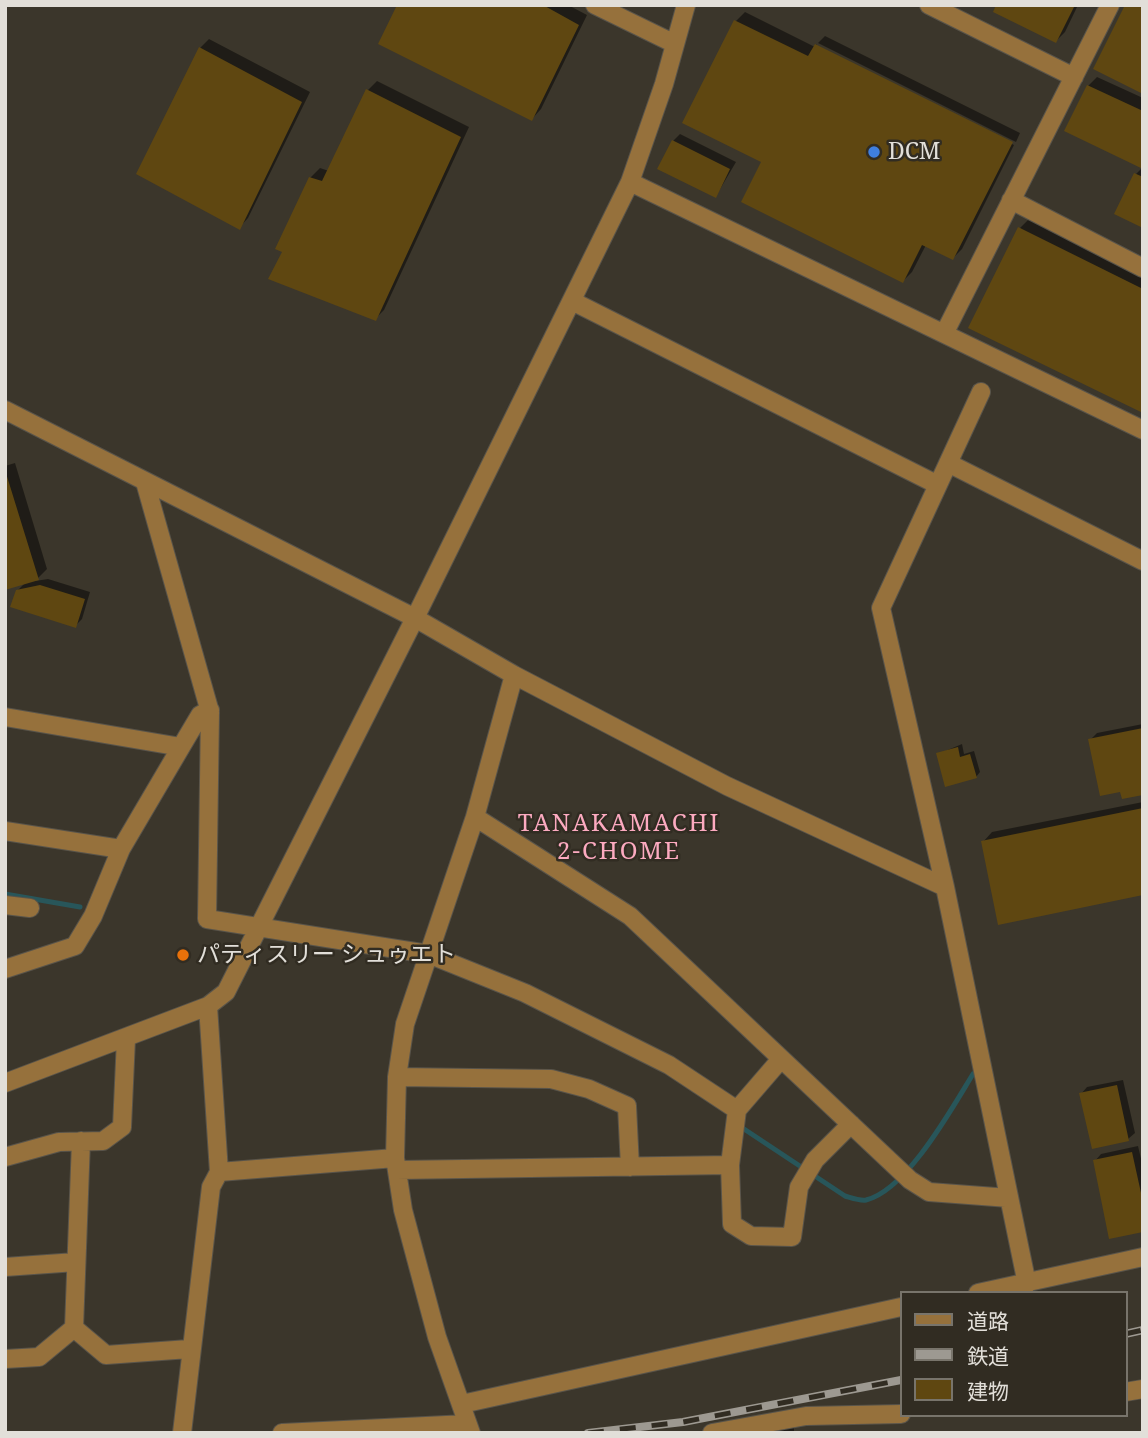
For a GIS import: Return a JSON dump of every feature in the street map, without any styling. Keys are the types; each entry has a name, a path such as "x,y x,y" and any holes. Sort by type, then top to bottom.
{"street":[{"path":"595,5 675,44"},
{"path":"5,1083 208,1006 226,992 415,618 630,182 686,5"},
{"path":"929,5 1074,77"},
{"path":"945,332 1110,5"},
{"path":"630,182 1143,430"},
{"path":"1011,201 1143,268"},
{"path":"572,302 938,485"},
{"path":"981,392 881,608 945,887 1027,1284"},
{"path":"5,410 415,618 514,675 727,786 945,887"},
{"path":"948,463 1143,561"},
{"path":"145,482 210,710 207,919 428,954 525,993 669,1065 737,1110"},
{"path":"282,1433 469,1428 419,1272 403,1210 396,1164 397,1077 405,1024 475,817 514,675"},
{"path":"5,969 75,946 93,916 121,849 200,715 210,710"},
{"path":"5,717 181,747"},
{"path":"475,817 630,916 910,1180 929,1192 1009,1199"},
{"path":"5,831 121,849"},
{"path":"5,905 30,908"},
{"path":"182,1433 211,1187 219,1172 208,1006"},
{"path":"5,1157 59,1142 103,1141 122,1127 126,1039"},
{"path":"782,1059 737,1110 730,1165 732,1224 751,1236 792,1237 799,1187 815,1160 851,1124"},
{"path":"397,1077 551,1079 589,1089 627,1106 630,1167"},
{"path":"5,1359 39,1357 74,1328 81,1142"},
{"path":"219,1172 396,1164 630,1167 730,1165"},
{"path":"989,1291 1143,1257"},
{"path":"5,1267 76,1262"},
{"path":"462,1404 900,1307"},
{"path":"74,1328 106,1355 190,1349"},
{"path":"712,1433 806,1416 900,1414"}],"building":[{"path":"397,5 543,5 579,25 532,121 378,44"},
{"path":"996,5 1075,5 1056,43 993,12"},
{"path":"1125,5 1143,5 1143,94 1093,69"},
{"name":"DCM","path":"734,20 808,56 815,44 1013,142 953,260 922,245 903,283 741,202 761,162 682,123"},
{"path":"199,47 302,102 240,230 136,174"},
{"path":"1087,85 1143,111 1143,169 1064,131"},
{"path":"366,89 461,137 376,321 268,279 282,252 275,249 309,177 322,181"},
{"path":"672,140 730,169 716,198 657,169"},
{"path":"1134,173 1143,177 1143,228 1114,214"},
{"path":"1018,227 1143,289 1143,413 968,328"},
{"path":"5,470 39,580 5,590"},
{"path":"40,585 85,599 76,628 10,607 16,590"},
{"path":"1143,728 1143,795 1122,799 1120,792 1100,796 1088,739"},
{"path":"958,747 960,757 970,754 977,778 945,787 936,753"},
{"path":"1143,808 1143,895 998,925 981,841"},
{"path":"1117,1085 1129,1141 1092,1149 1079,1093"},
{"path":"1132,1152 1143,1202 1143,1232 1109,1239 1093,1160"}],"waterway":[{"path":"5,894 80,907"},
{"path":"741,1127 845,1196 866,1200 882,1193 912,1165 941,1126 973,1074"}],"railway":[{"path":"1127,1334 1143,1330"},
{"path":"588,1433 683,1422 900,1380"}],"place":[{"name":"DCM","path":"874,152"},
{"name":"パティスリー シュゥエト","path":"183,955"}],"district":[{"name":"TANAKAMACHI 2-CHOME","path":"619,838"}]}
